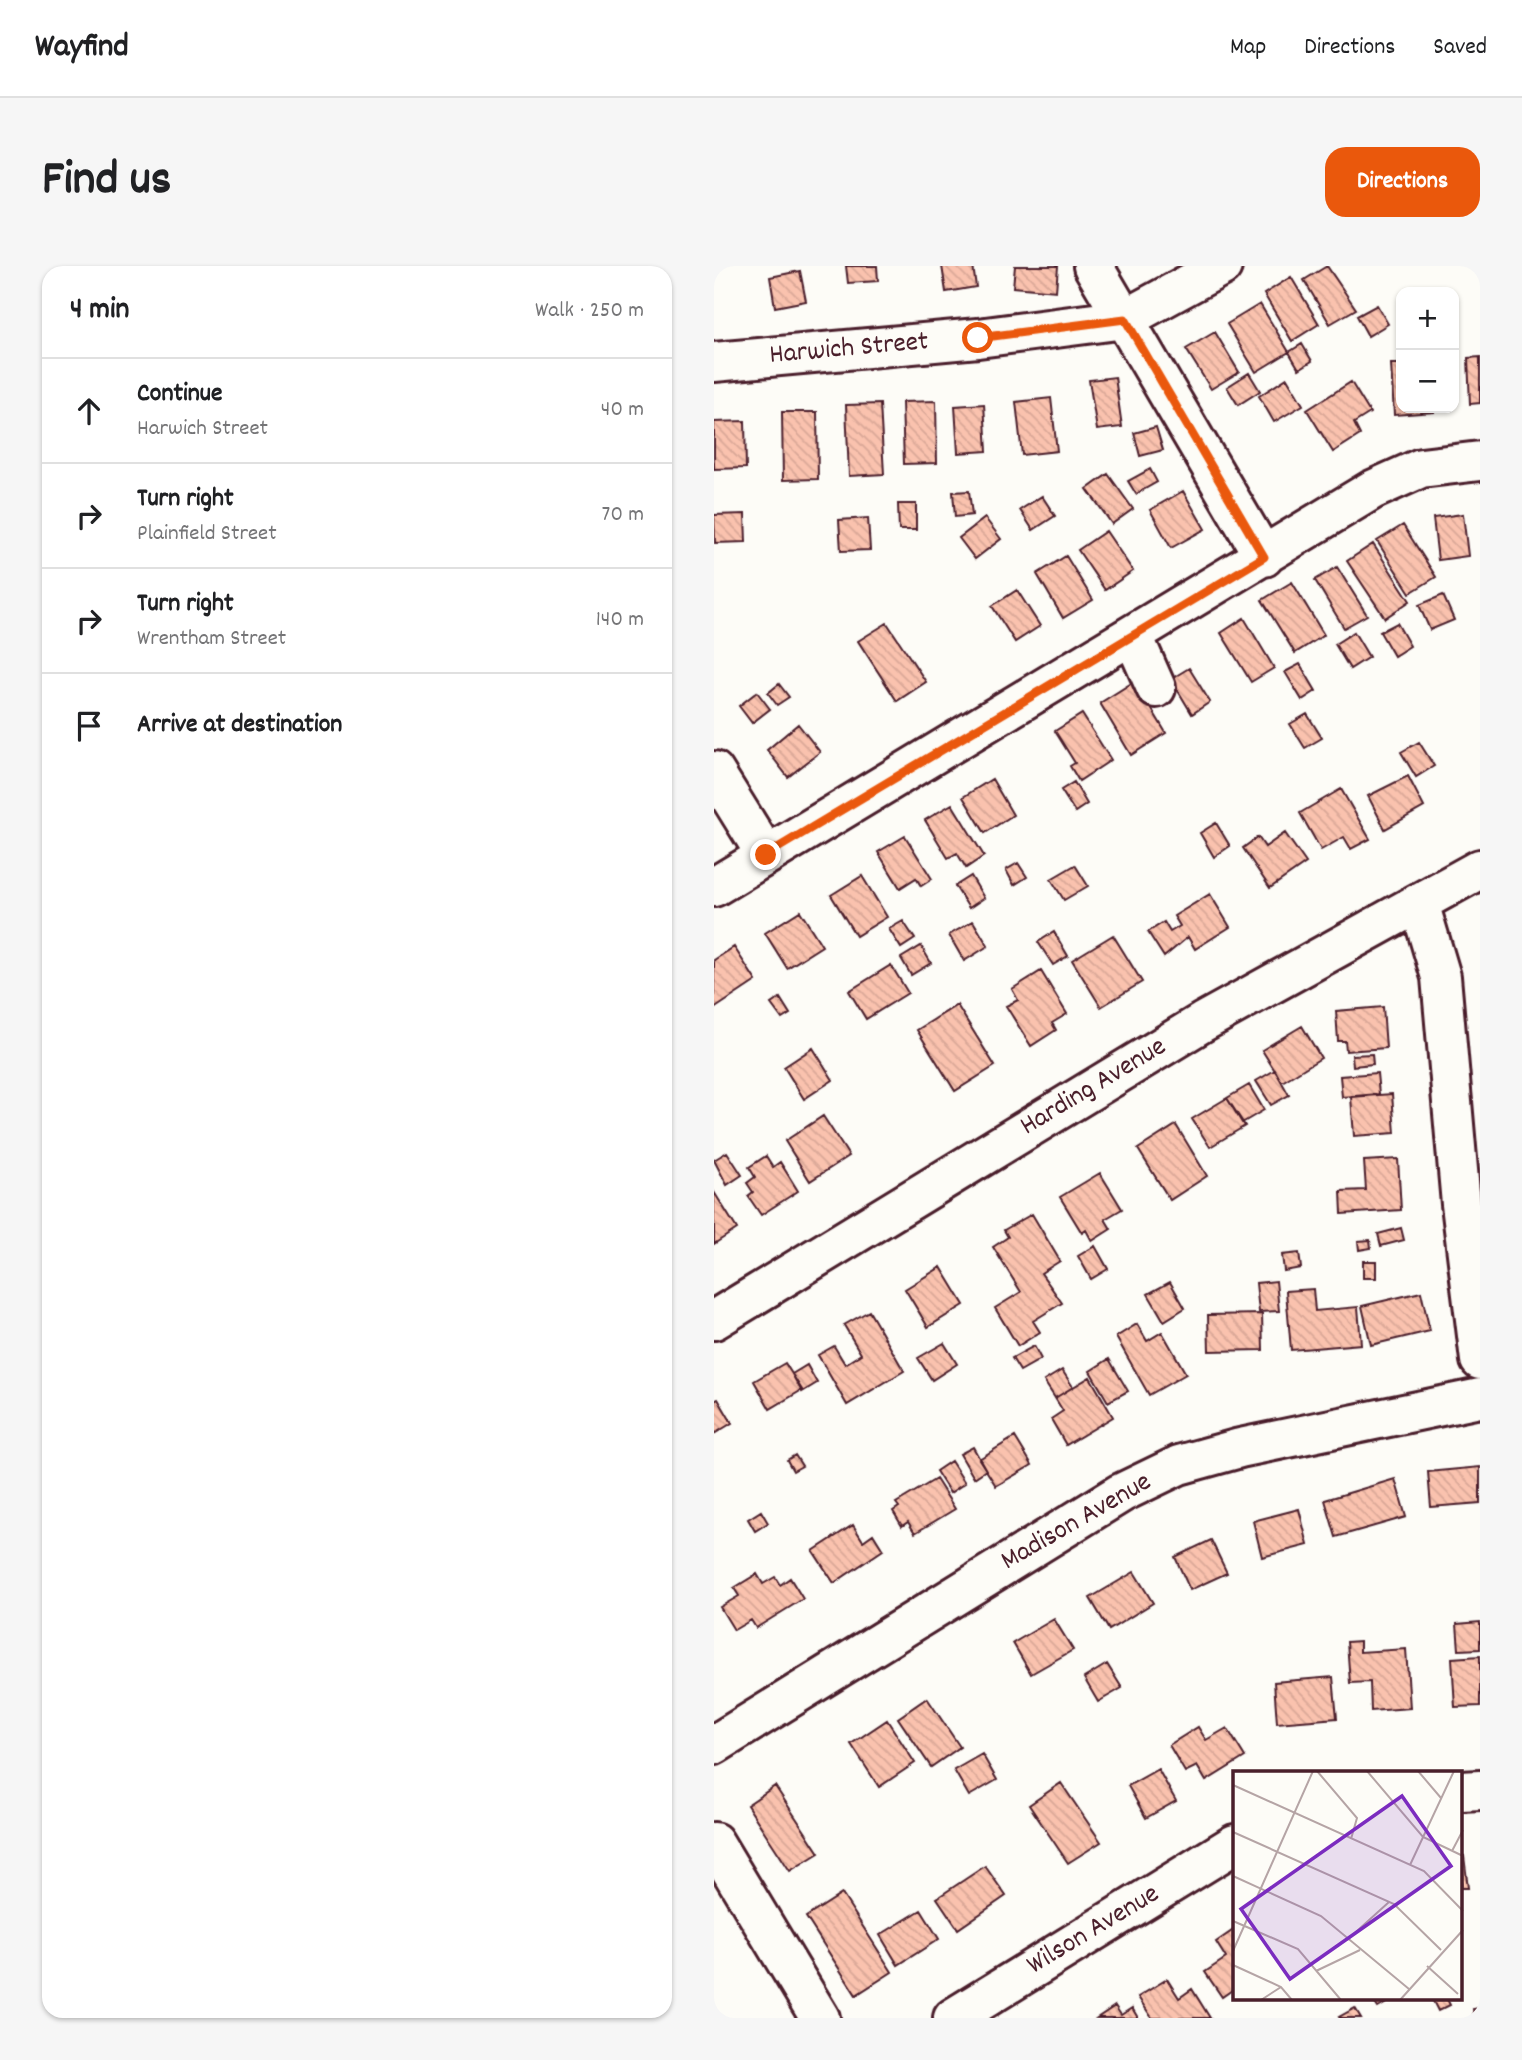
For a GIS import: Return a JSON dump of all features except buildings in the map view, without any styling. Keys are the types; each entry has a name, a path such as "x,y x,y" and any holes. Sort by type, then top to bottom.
{"street":[{"path":"1093,266 1264,557"},
{"name":"Harwich Street","path":"714,362 978,338 1125,319 1222,266"},
{"path":"714,887 1372,490 1421,468 1480,461"},
{"path":"1133,636 1156,688"},
{"path":"714,771 766,855"},
{"name":"Harding Avenue","path":"714,1320 1203,1022 1419,903 1462,876 1480,869"},
{"path":"1419,903 1441,977 1461,1204 1480,1360"},
{"name":"Madison Avenue","path":"714,1745 1121,1493 1179,1465 1240,1448 1480,1398"},
{"path":"1462,1791 1480,1790"},
{"path":"714,1842 820,2018"},
{"name":"Wilson Avenue","path":"953,2018 1233,1845"}],"route":[{"path":"766,855 1264,557 1125,319 978,338"}]}
